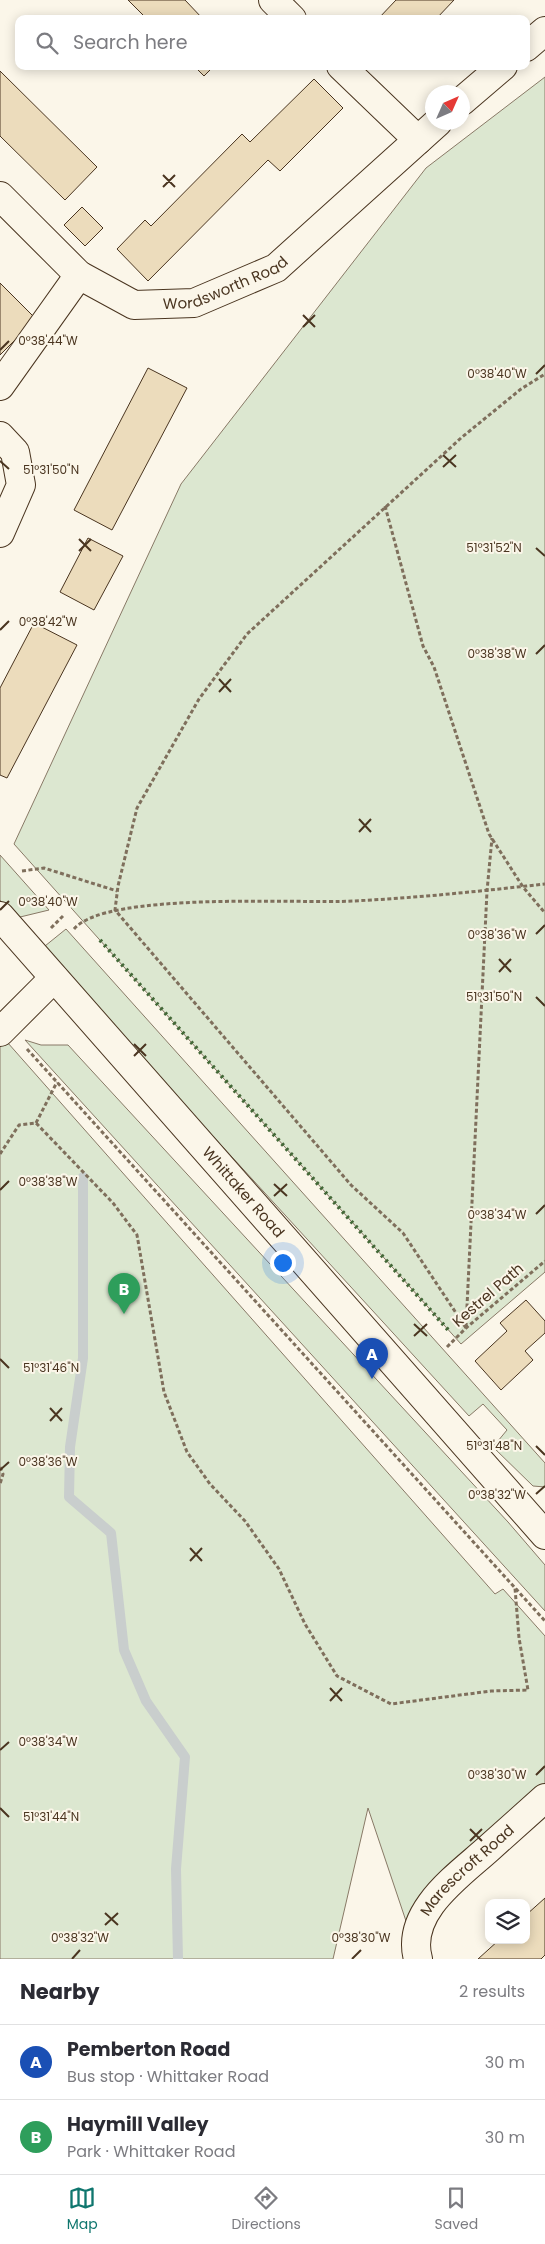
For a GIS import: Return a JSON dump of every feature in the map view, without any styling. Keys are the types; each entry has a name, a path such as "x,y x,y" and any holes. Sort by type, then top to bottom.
{"street":[{"path":"272,0 288,15"},
{"path":"530,44 545,31"},
{"path":"346,70 428,131"},
{"path":"470,94 499,70"},
{"name":"Wordsworth Road","path":"0,196 80,275 134,305 194,303 276,268 428,131"},
{"path":"0,386 80,275"},
{"path":"0,436 15,452 21,485 0,533"},
{"name":"Whittaker Road","path":"0,916 545,1536"},
{"path":"3,1029 54,978"},
{"name":"Marescroft Road","path":"418,1959 415,1942 420,1925 445,1887 545,1798"}],"path":[{"path":"466,1328 403,1233 352,1185 115,910 117,891 137,808 199,699 247,634 461,438 521,388 545,374"},
{"path":"385,506 423,646 434,667 492,838 523,887 545,913"},
{"path":"466,1328 487,891 492,838"},
{"path":"22,871 44,868 117,891"},
{"path":"74,929 80,923 115,910 166,903 352,901 487,891 545,884"},
{"path":"3,1029 57,1082 545,1621"},
{"path":"36,1124 57,1082"},
{"path":"0,1154 19,1126 36,1124"},
{"path":"36,1124 113,1203 137,1235 164,1392 187,1452 210,1484 245,1521 279,1569 305,1624 338,1676 391,1704 492,1690 528,1690 519,1638 515,1588"},
{"name":"Kestrel Path","path":"447,1347 466,1328 545,1261"},
{"path":"0,1467 3,1474 0,1484"}],"green space":[{"path":"545,77 545,1272 461,1344 14,844 181,484 426,168"},
{"path":"0,855 49,910 16,918 0,900"},
{"path":"66,929 545,1463 545,1487 533,1486 493,1447 507,1430 483,1404 469,1416 199,1121 45,946"},
{"path":"0,1034 495,1594 503,1589 545,1636 545,1790 406,1921 368,1808 333,1959 0,1959"},
{"path":"25,1040 41,1045 68,1045 508,1522 545,1565 545,1611"}],"building":[{"path":"128,0 185,0 199,15 143,15"},
{"path":"396,0 454,0 440,15 382,15"},
{"path":"198,70 210,70 204,76"},
{"path":"0,71 97,167 65,200 0,136"},
{"path":"314,79 343,108 280,171 268,160 148,281 117,249 145,220 151,226 242,134 250,142"},
{"path":"82,207 103,228 85,246 64,225"},
{"path":"0,283 36,319 0,355"},
{"path":"148,368 187,388 112,530 74,510"},
{"path":"88,538 123,556 94,610 60,592"},
{"path":"34,623 77,645 7,778 0,775 0,688"},
{"path":"526,1300 545,1321 545,1333 525,1351 533,1360 501,1390 475,1361 507,1331 500,1323"},
{"path":"545,1898 545,1955 541,1959 478,1959 495,1944 530,1944 530,1911"}],"waterway":[{"path":"83,1177 83,1358 70,1447 69,1497 111,1533 124,1650 146,1701 185,1757 176,1869 178,1959"}],"hedge":[{"path":"100,940 450,1332"}],"place":[{"name":"Haymill Valley","path":"124,1314"},
{"name":"Pemberton Road","path":"372,1379"}]}
